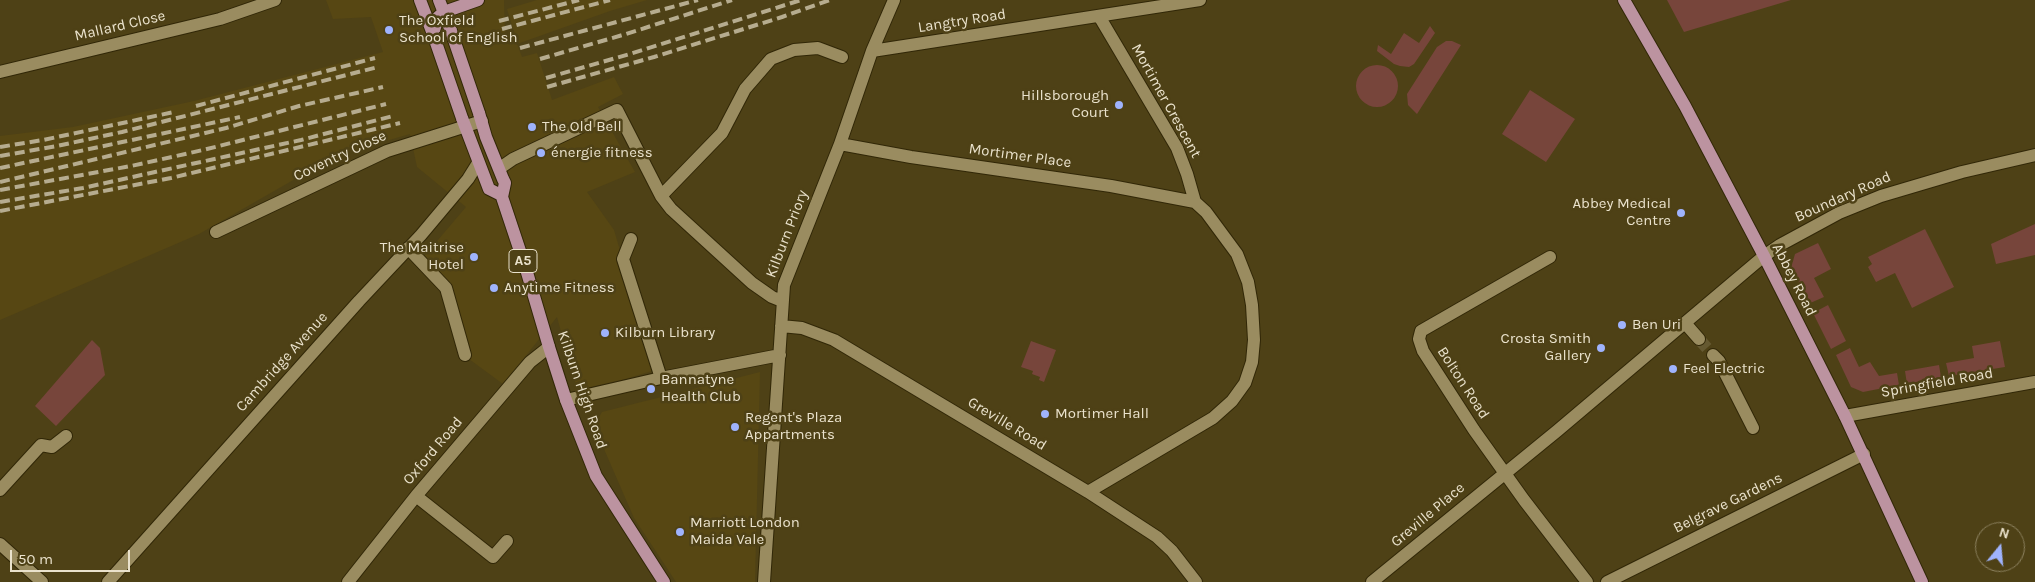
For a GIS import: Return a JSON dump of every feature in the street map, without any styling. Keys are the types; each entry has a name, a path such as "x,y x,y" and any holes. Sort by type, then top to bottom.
{"main road":[{"name":"Kilburn High Road","path":"420,0 478,163 489,189 501,195"},
{"path":"433,34 442,6 478,0"},
{"name":"Abbey Road","path":"1624,0 1685,106 1764,256 1864,454 1922,582"},
{"name":"Kilburn High Road","path":"442,6 486,137 505,183 501,195 529,277 566,400 596,476 664,582"},
{"path":"478,163 484,154 486,137"}],"street":[{"name":"Mallard Close","path":"0,72 220,19 275,0"},
{"name":"Langtry Road","path":"872,51 1200,0"},
{"name":"Kilburn Priory","path":"764,582 784,285 840,144 872,51 894,3"},
{"name":"Mortimer Crescent","path":"1088,492 1213,418 1232,401 1245,383 1252,362 1254,340 1252,306 1248,282 1237,254 1206,212 1195,202 1177,148 1099,16"},
{"path":"661,196 722,133 745,89 771,59 794,50 818,48 842,57"},
{"path":"500,168 512,159 617,110 661,196 671,209 752,283 772,297 782,301"},
{"name":"Coventry Close","path":"216,232 388,151 480,117"},
{"name":"Mortimer Place","path":"840,144 911,157 1111,186 1195,202"},
{"name":"Boundary Road","path":"1504,473 1764,256 1820,223 1881,196 1935,179 2035,155"},
{"name":"Cambridge Avenue","path":"108,582 462,187 478,163"},
{"path":"631,239 623,259 661,378"},
{"path":"408,248 446,288 465,355"},
{"name":"Bolton Road","path":"1504,473 1423,351 1419,339 1421,331 1550,256"},
{"path":"1685,323 1699,339"},
{"name":"Greville Road","path":"781,326 802,328 834,340 1088,492 1157,537 1172,552 1196,582"},
{"name":"Oxford Road","path":"348,582 416,496 530,362 549,347"},
{"path":"566,400 661,378 780,355"},
{"path":"1713,355 1719,361 1753,428"},
{"name":"Springfield Road","path":"1845,416 2035,382"},
{"path":"0,490 40,445 52,447 66,436"},
{"name":"Belgrave Gardens","path":"1606,582 1864,454"},
{"path":"1504,473 1587,582"},
{"name":"Greville Place","path":"1372,582 1504,473"},
{"path":"416,496 493,557 507,541"},
{"path":"0,544 42,582"}],"shaded area":[{"path":"326,0 504,0 505,38 515,35 507,9 537,0 647,0 517,44 522,57 537,53 552,100 614,77 623,94 598,107 635,172 587,192 614,230 655,370 577,390 557,317 503,384 469,359 447,285 421,260 466,207 417,167 410,134 337,155 199,234 0,320 0,136 73,127 194,101 383,52 371,17 333,19"},
{"path":"1667,0 1791,0 1684,32"},
{"path":"1430,26 1435,33 1414,64 1409,67 1394,64 1377,51 1378,45 1391,54 1404,33 1419,43"},
{"path":"1446,41 1452,41 1461,45 1417,114 1408,105 1407,94 1437,47"},
{"path":"1381,65 1389,68 1395,74 1398,86 1395,98 1389,104 1373,107 1365,104 1359,98 1356,82 1359,74 1365,68"},
{"path":"1530,90 1575,119 1546,162 1502,134"},
{"path":"2035,224 2035,255 1996,264 1991,244"},
{"path":"1925,229 1954,287 1912,308 1895,273 1876,282 1868,267 1872,264 1868,257"},
{"path":"1818,243 1831,269 1814,278 1824,297 1808,304 1791,268 1795,254"},
{"path":"1828,305 1846,341 1831,349 1813,313"},
{"path":"92,340 100,348 105,375 56,426 35,406"},
{"path":"1031,341 1056,350 1044,382 1039,380 1040,377 1032,374 1033,371 1021,367"},
{"path":"2000,341 2005,367 1949,376 1946,363 1974,358 1972,346"},
{"path":"1850,348 1859,367 1870,362 1879,376 1897,373 1899,385 1863,392 1851,387 1836,355"},
{"path":"1939,365 1941,377 1907,384 1905,371"},
{"path":"760,372 755,582 676,582 634,518 594,426 602,412"}],"tunnel":[{"path":"1699,339 1713,355"}],"railway":[{"path":"499,21 579,0"},
{"path":"502,29 610,0"},
{"path":"520,48 698,0"},
{"path":"540,59 732,0"},
{"path":"546,78 630,54 801,0"},
{"path":"547,87 654,57 830,0"},
{"path":"196,106 375,58"},
{"path":"0,156 122,132 378,67"},
{"path":"0,182 226,128 299,106 383,87"},
{"path":"0,190 131,166 203,150 386,104"},
{"path":"0,147 43,140 174,112"},
{"path":"0,202 83,188 301,140 393,116"},
{"path":"0,168 240,117"},
{"path":"0,211 171,178 400,123"}],"place":[{"name":"The Oxfield School of English","path":"389,30"},
{"name":"Hillsborough Court","path":"1119,105"},
{"name":"The Old Bell","path":"532,127"},
{"name":"énergie fitness","path":"541,153"},
{"name":"Abbey Medical Centre","path":"1681,213"},
{"name":"The Maitrise Hotel","path":"474,257"},
{"name":"Anytime Fitness","path":"494,288"},
{"name":"Ben Uri","path":"1622,325"},
{"name":"Kilburn Library","path":"605,333"},
{"name":"Crosta Smith Gallery","path":"1601,348"},
{"name":"Feel Electric","path":"1673,369"},
{"name":"Bannatyne Health Club","path":"651,389"},
{"name":"Mortimer Hall","path":"1045,414"},
{"name":"Regent's Plaza Appartments","path":"735,427"},
{"name":"Marriott London Maida Vale","path":"680,532"}]}
